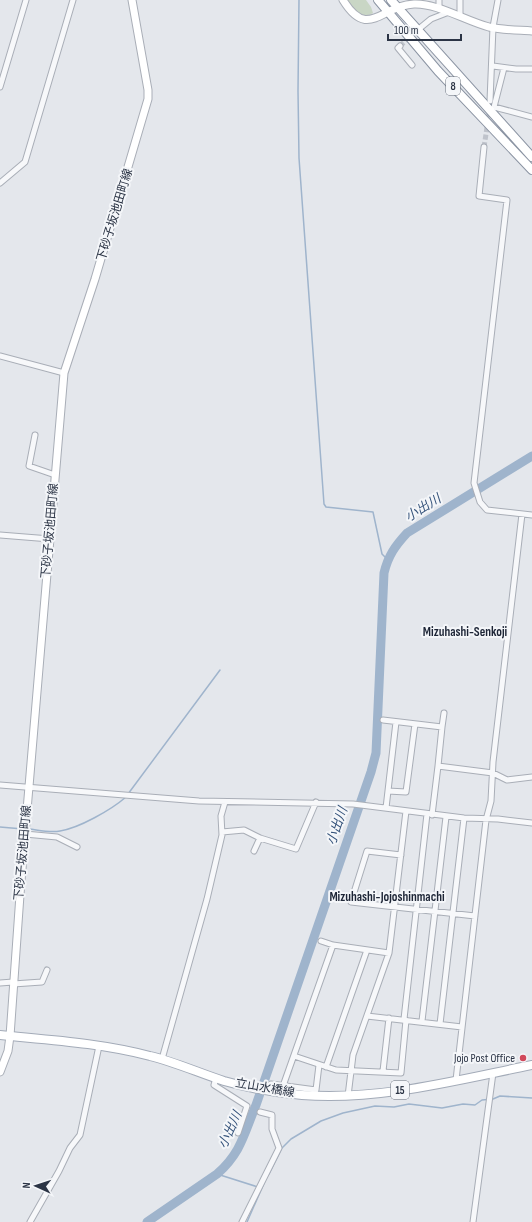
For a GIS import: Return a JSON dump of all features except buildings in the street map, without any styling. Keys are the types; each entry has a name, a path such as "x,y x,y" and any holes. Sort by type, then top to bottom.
{"main road":[{"name":"下砂子坂池田町線","path":"0,1072 8,1051 10,1036 25,834 64,373 95,279 148,100 148,90 132,0"},
{"path":"343,0 349,10 362,19 371,20 396,7 415,4 439,9 493,27 532,31"},
{"name":"8","path":"378,0 438,71 532,170"},
{"name":"8","path":"390,0 532,157"},
{"name":"立山水橋線","path":"0,1035 127,1050 162,1059 216,1078 256,1088 269,1087 301,1095 348,1096 386,1093 532,1065"}],"street":[{"path":"0,87 26,0"},
{"path":"0,183 25,162 73,0"},
{"path":"421,0 430,7"},
{"path":"439,0 439,9"},
{"path":"460,0 460,16"},
{"path":"490,101 493,66 493,27 498,0"},
{"path":"420,28 431,19 449,12"},
{"path":"400,46 398,48 412,65"},
{"path":"493,66 532,69"},
{"path":"504,68 494,107 532,117"},
{"path":"484,147 479,196 507,200 474,482 480,502 487,510 532,515"},
{"path":"0,356 64,373"},
{"path":"35,435 29,466 55,475"},
{"path":"456,1080 522,514"},
{"path":"0,534 50,539"},
{"path":"294,1056 326,1067 351,1070 400,1072 416,910 438,766 444,713"},
{"path":"383,720 442,727"},
{"path":"386,808 396,722"},
{"path":"388,791 406,792 415,724"},
{"path":"438,766 493,773 507,780 532,777"},
{"path":"0,785 225,802 316,802 353,804 430,815 532,823"},
{"path":"162,1059 207,899 222,832 221,816 225,802"},
{"path":"222,832 244,830 260,838 296,849 316,802"},
{"path":"348,1096 353,1055 389,953 406,811"},
{"path":"422,1021 446,816"},
{"path":"440,1024 464,818"},
{"path":"25,834 57,837 78,847"},
{"path":"254,851 260,838"},
{"path":"401,855 367,851 351,902 475,916"},
{"path":"320,940 333,945 389,953"},
{"path":"283,1086 333,945"},
{"path":"326,1067 367,950"},
{"path":"0,982 42,982 47,970"},
{"path":"366,1016 405,1019 462,1027"},
{"path":"383,1071 389,1018"},
{"path":"30,1222 59,1171 70,1148 80,1135 99,1046"},
{"path":"269,1087 283,1086 316,1090 319,1065"},
{"path":"473,1222 493,1073"},
{"path":"216,1078 214,1085 247,1106 238,1133"},
{"path":"242,1222 279,1148 272,1129 272,1116 260,1112"}],"green space":[{"path":"347,0 366,0 373,13 369,15 361,14 352,7"}],"waterway":[{"path":"299,0 299,158 324,504 326,507 373,512 382,554 387,559"},
{"name":"小出川","path":"147,1222 217,1174 225,1166 237,1151 256,1105 371,772 376,753 384,573 390,556 407,533 532,456"},
{"path":"128,794 220,670"},
{"path":"29,829 52,832 68,829 94,818 126,797"},
{"path":"0,827 23,829"},
{"path":"269,1174 282,1148 291,1139 321,1121 343,1113 375,1106 394,1107 409,1104 442,1108 463,1104 475,1105 482,1100 493,1099 500,1096 532,1098"},
{"path":"217,1174 258,1187"},
{"path":"247,1222 265,1181"}],"tunnel":[{"path":"400,46 420,28"},
{"path":"484,147 490,108"}],"place":[{"name":"Jojo Post Office","path":"523,1058"}],"district":[{"name":"Mizuhashi-Senkoji","path":"465,632"},
{"name":"Mizuhashi-Jojoshinmachi","path":"387,897"}]}
